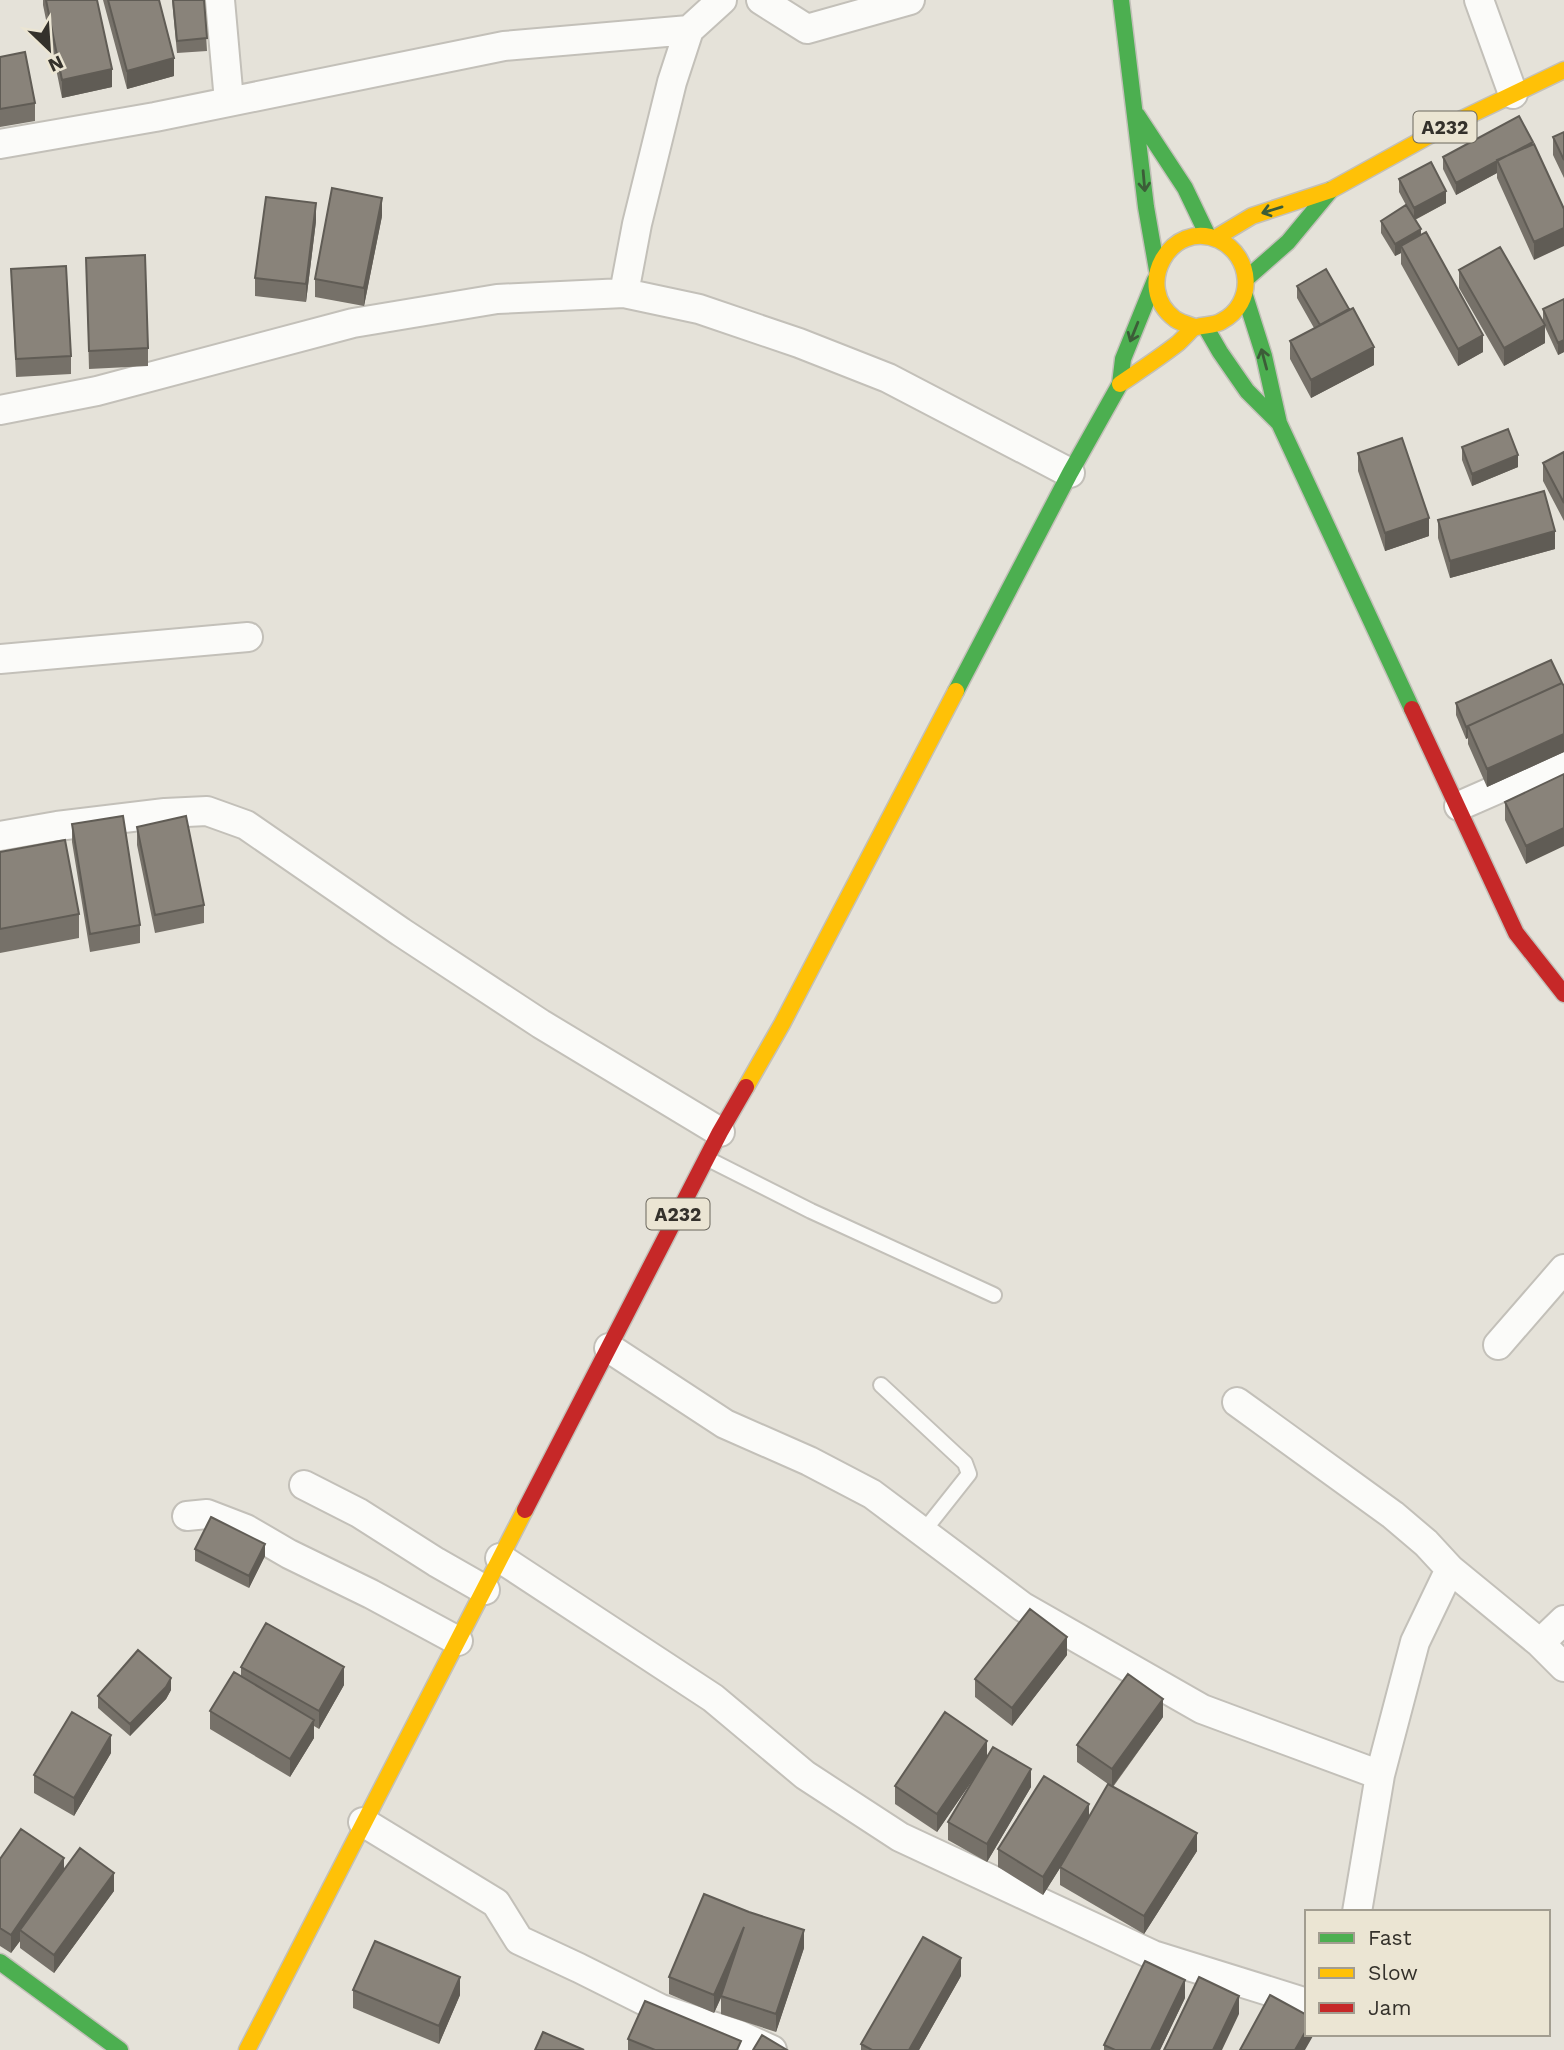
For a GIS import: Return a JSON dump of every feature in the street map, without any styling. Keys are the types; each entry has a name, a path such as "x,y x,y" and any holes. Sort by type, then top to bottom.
{"main road":[{"path":"1122,0 1157,296 1165,310 1177,320 1200,326 1225,320 1237,309 1245,296"},
{"name":"A232","path":"1213,237 1252,216 1331,190 1443,128 1564,70"},
{"path":"1135,113 1171,161 1213,237"},
{"name":"A232","path":"1246,279 1288,242 1331,190"},
{"path":"1156,275 1168,250 1181,241 1196,236 1213,237 1234,250 1243,263 1245,296 1264,356 1279,423 1516,933 1564,994"},
{"name":"A232","path":"247,2050 720,1132 782,1024 1070,473 1120,384 1123,359 1156,275"},
{"path":"1200,326 1247,391 1279,423"},
{"name":"A232","path":"1120,384 1200,326"},
{"path":"0,1962 120,2050"}],"street":[{"path":"220,0 229,101"},
{"path":"624,293 637,225 672,82 690,30 722,0"},
{"path":"761,0 807,29 910,0"},
{"path":"1479,0 1513,94"},
{"path":"0,144 155,117 504,46 690,30"},
{"path":"0,410 97,391 353,323 497,299 624,293 699,309 799,343 888,378 1070,473"},
{"path":"0,659 248,637"},
{"path":"1459,806 1564,760"},
{"path":"0,836 57,826 165,813 207,811 246,825 541,1024 720,1132"},
{"path":"1498,1345 1564,1269"},
{"path":"610,1348 725,1424 809,1461 872,1494 1023,1607 1202,1709 1380,1775"},
{"path":"1237,1402 1393,1515 1426,1543 1450,1569 1540,1643 1564,1667"},
{"path":"304,1485 359,1513 485,1590"},
{"path":"187,1516 207,1514 246,1529 458,1641"},
{"path":"500,1558 713,1698 805,1775 900,1837 1153,1955 1305,2002"},
{"path":"1357,1910 1380,1775 1415,1642 1450,1569"},
{"path":"1540,1643 1564,1620"},
{"path":"363,1822 496,1903 519,1940 661,2010 739,2035 772,2050"}],"lane":[{"path":"707,1158 811,1211 995,1295"},
{"path":"881,1385 965,1463 969,1474 922,1532"}],"building":[{"path":"46,0 97,0 112,69 62,80"},
{"path":"108,0 159,0 174,58 127,71"},
{"path":"173,0 204,0 207,38 177,41"},
{"path":"25,52 35,103 0,109 0,57"},
{"path":"1519,116 1533,142 1456,183 1443,157"},
{"path":"1564,132 1564,160 1553,137"},
{"path":"1534,144 1564,209 1564,228 1534,242 1497,160"},
{"path":"1431,162 1446,191 1414,208 1399,179"},
{"path":"332,188 382,198 364,288 315,279"},
{"path":"266,197 316,203 306,284 255,278"},
{"path":"1406,205 1421,229 1395,244 1381,221"},
{"path":"1426,232 1483,335 1458,349 1401,246"},
{"path":"1500,247 1545,325 1504,348 1459,270"},
{"path":"145,255 148,348 89,351 86,258"},
{"path":"66,266 71,356 16,359 11,269"},
{"path":"1326,269 1349,309 1320,325 1297,286"},
{"path":"1564,299 1564,340 1558,343 1543,309"},
{"path":"1353,308 1374,347 1311,380 1290,341"},
{"path":"1508,429 1518,455 1472,474 1462,447"},
{"path":"1402,438 1429,518 1385,533 1358,453"},
{"path":"1564,452 1564,503 1543,463"},
{"path":"1544,491 1555,531 1450,561 1438,520"},
{"path":"1551,660 1562,683 1466,727 1456,703"},
{"path":"1562,683 1564,734 1487,769 1468,726"},
{"path":"1564,774 1564,828 1526,846 1505,802"},
{"path":"123,816 140,925 90,934 72,824"},
{"path":"186,816 204,905 155,915 137,827"},
{"path":"65,840 79,914 0,929 0,852"},
{"path":"211,1517 265,1544 249,1576 195,1549"},
{"path":"1030,1609 1067,1637 1012,1708 975,1679"},
{"path":"266,1623 344,1667 319,1711 241,1667"},
{"path":"138,1650 171,1678 166,1687 130,1724 98,1696"},
{"path":"234,1672 314,1720 290,1759 210,1711"},
{"path":"1128,1674 1163,1699 1112,1769 1077,1745"},
{"path":"72,1712 111,1735 74,1798 34,1775"},
{"path":"945,1712 987,1741 937,1814 895,1786"},
{"path":"993,1747 1031,1769 987,1844 948,1822"},
{"path":"1044,1776 1089,1804 1043,1877 998,1849"},
{"path":"1108,1784 1197,1833 1144,1916 1060,1867"},
{"path":"21,1829 64,1858 11,1935 0,1928 0,1859"},
{"path":"80,1848 114,1873 54,1955 20,1930"},
{"path":"704,1894 804,1930 776,2014 721,1996 744,1927 714,1995 669,1977"},
{"path":"923,1937 961,1958 909,2050 872,2050 861,2044"},
{"path":"375,1941 460,1977 439,2026 353,1990"},
{"path":"1145,1961 1185,1980 1151,2050 1115,2050 1104,2045"},
{"path":"1199,1977 1239,1996 1213,2050 1164,2050"},
{"path":"1270,1995 1305,2014 1305,2032 1295,2050 1240,2050"},
{"path":"645,2001 741,2041 737,2050 655,2050 628,2039"},
{"path":"543,2032 584,2050 535,2050"},
{"path":"762,2035 787,2050 753,2050"}],"traffic: fast":[{"path":"1121,0 1146,207 1157,270"},
{"path":"1137,115 1185,188 1208,236"},
{"path":"1246,279 1288,242 1331,190"},
{"path":"956,691 1070,473 1120,384 1123,359 1155,280"},
{"path":"1245,296 1264,356 1279,423 1412,709"},
{"path":"1205,326 1247,391 1279,423"},
{"path":"0,1962 120,2050"}],"traffic: slow":[{"path":"1217,237 1252,216 1331,190 1443,128 1564,70"},
{"path":"1120,384 1177,344 1192,329 1222,321 1241,303 1246,280 1238,257 1230,247 1219,240 1202,236 1186,239 1173,247 1163,259 1157,274 1157,290 1163,306 1175,319 1195,327"},
{"path":"746,1087 782,1024 956,691"},
{"path":"247,2050 525,1510"}],"traffic: jam":[{"path":"1412,709 1516,933 1564,994"},
{"path":"525,1510 720,1132 746,1087"}]}
